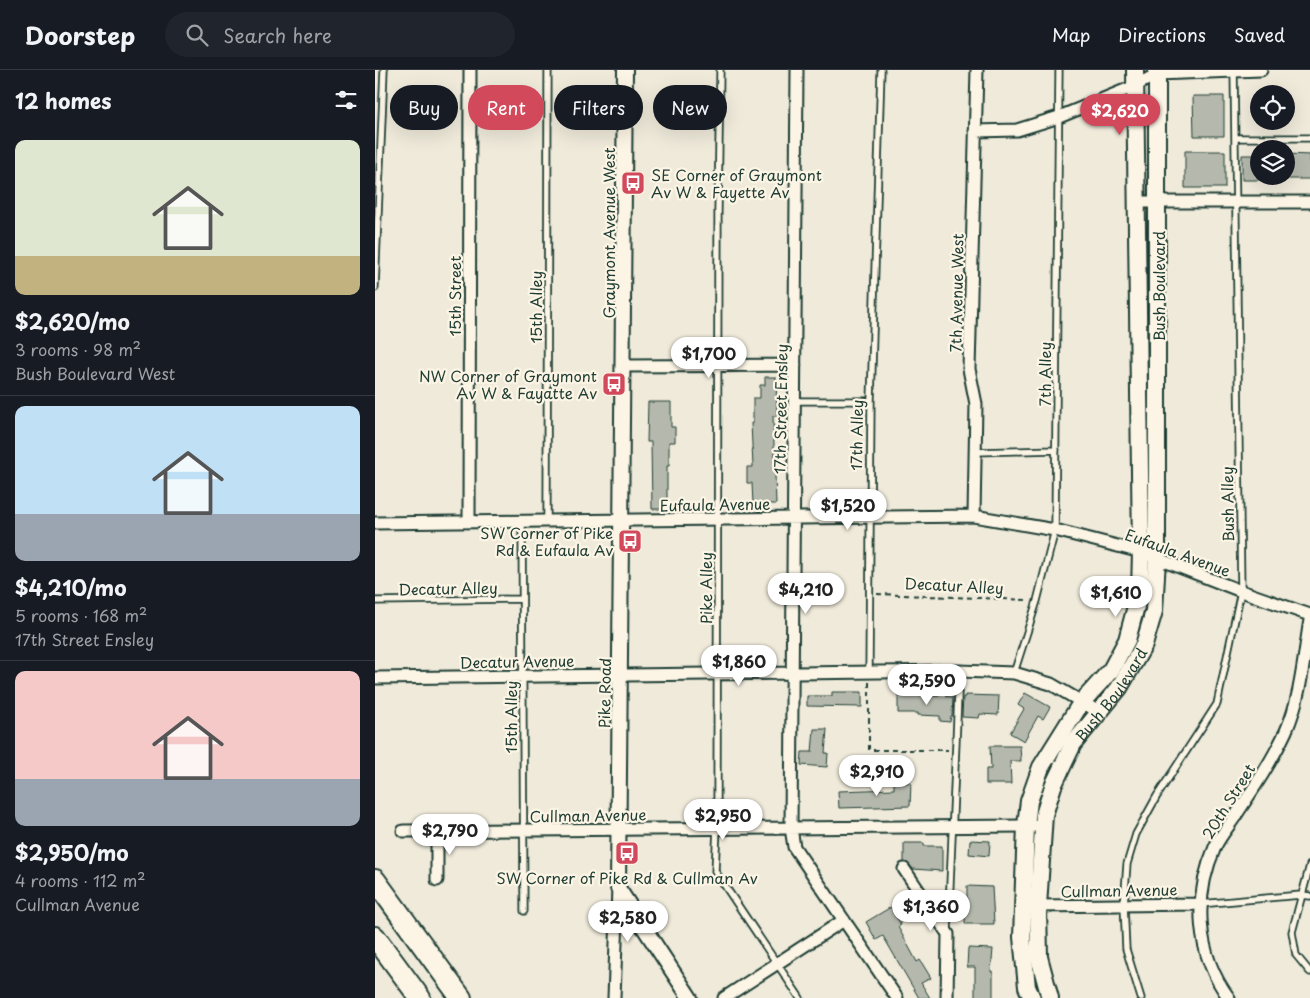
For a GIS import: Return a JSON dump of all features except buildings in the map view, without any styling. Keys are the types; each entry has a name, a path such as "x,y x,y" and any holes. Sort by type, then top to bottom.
{"highway":[{"path":"375,880 461,998"},
{"path":"375,937 420,998"}],"main road":[{"name":"Bush Boulevard","path":"1050,998 1039,957 1038,906 1044,815 1053,786 1073,744 1119,688 1144,645 1155,611 1157,559 1157,72"},
{"name":"Bush Boulevard","path":"1031,998 1027,987 1022,937 1026,825 1029,801 1041,767 1081,703 1111,670 1127,640 1139,591 1141,552 1135,78"}],"street":[{"name":"15th Street","path":"469,522 470,70"},
{"name":"Graymont Avenue West","path":"623,366 625,70"},
{"name":"17th Street Ensley","path":"797,70 791,828 794,847 897,998"},
{"name":"7th Avenue West","path":"974,516 976,404 969,369 977,70"},
{"path":"975,131 1017,130 1059,117 1135,78 1157,72 1261,70"},
{"path":"1136,202 1310,202"},
{"path":"623,366 795,365"},
{"name":"Pike Road","path":"618,888 623,366"},
{"name":"Eufaula Avenue","path":"375,523 622,522 718,518 974,516 1055,530 1141,552 1241,591 1310,615"},
{"name":"20th Street","path":"1229,998 1219,986 1207,959 1201,928 1200,904 1205,875 1215,846 1270,763 1287,729 1296,697 1310,620"},
{"name":"Decatur Avenue","path":"375,678 869,671 1014,673 1051,684 1099,712"},
{"name":"Cullman Avenue","path":"403,831 1044,826"},
{"path":"437,832 437,880"},
{"path":"904,869 948,934 947,998"},
{"path":"614,998 618,888"},
{"path":"618,888 690,998"},
{"name":"Cullman Avenue","path":"1038,906 1200,904"},
{"path":"724,998 844,920"}],"lane":[{"path":"375,288 383,70"},
{"name":"15th Alley","path":"547,70 547,522"},
{"name":"Pike Alley","path":"720,70 717,828 715,871 800,998"},
{"name":"17th Alley","path":"869,671 871,401 881,70"},
{"name":"7th Alley","path":"1014,673 1037,601 1055,530 1059,70"},
{"name":"Bush Alley","path":"1141,998 1126,949 1124,905 1127,864 1136,834 1157,796 1217,704 1241,591 1234,71"},
{"path":"1235,138 1310,138"},
{"path":"795,401 871,401"},
{"path":"975,452 1056,450"},
{"name":"15th Alley","path":"522,522 524,911"},
{"name":"Decatur Alley","path":"375,602 522,599"},
{"path":"948,934 959,671"},
{"path":"1310,865 1292,932 1296,955 1310,972"},
{"path":"1200,904 1301,895 1310,896"}],"path":[{"name":"Decatur Alley","path":"869,593 1037,601"},
{"path":"869,671 869,750 956,750"}],"place":[{"name":"SE Corner of Graymont Av W & Fayette Av","path":"633,183"},
{"name":"NW Corner of Graymont Av W & Fayatte Av","path":"614,384"},
{"name":"SW Corner of Pike Rd & Eufaula Av","path":"630,541"},
{"name":"SW Corner of Pike Rd & Cullman Av","path":"627,853"}]}
